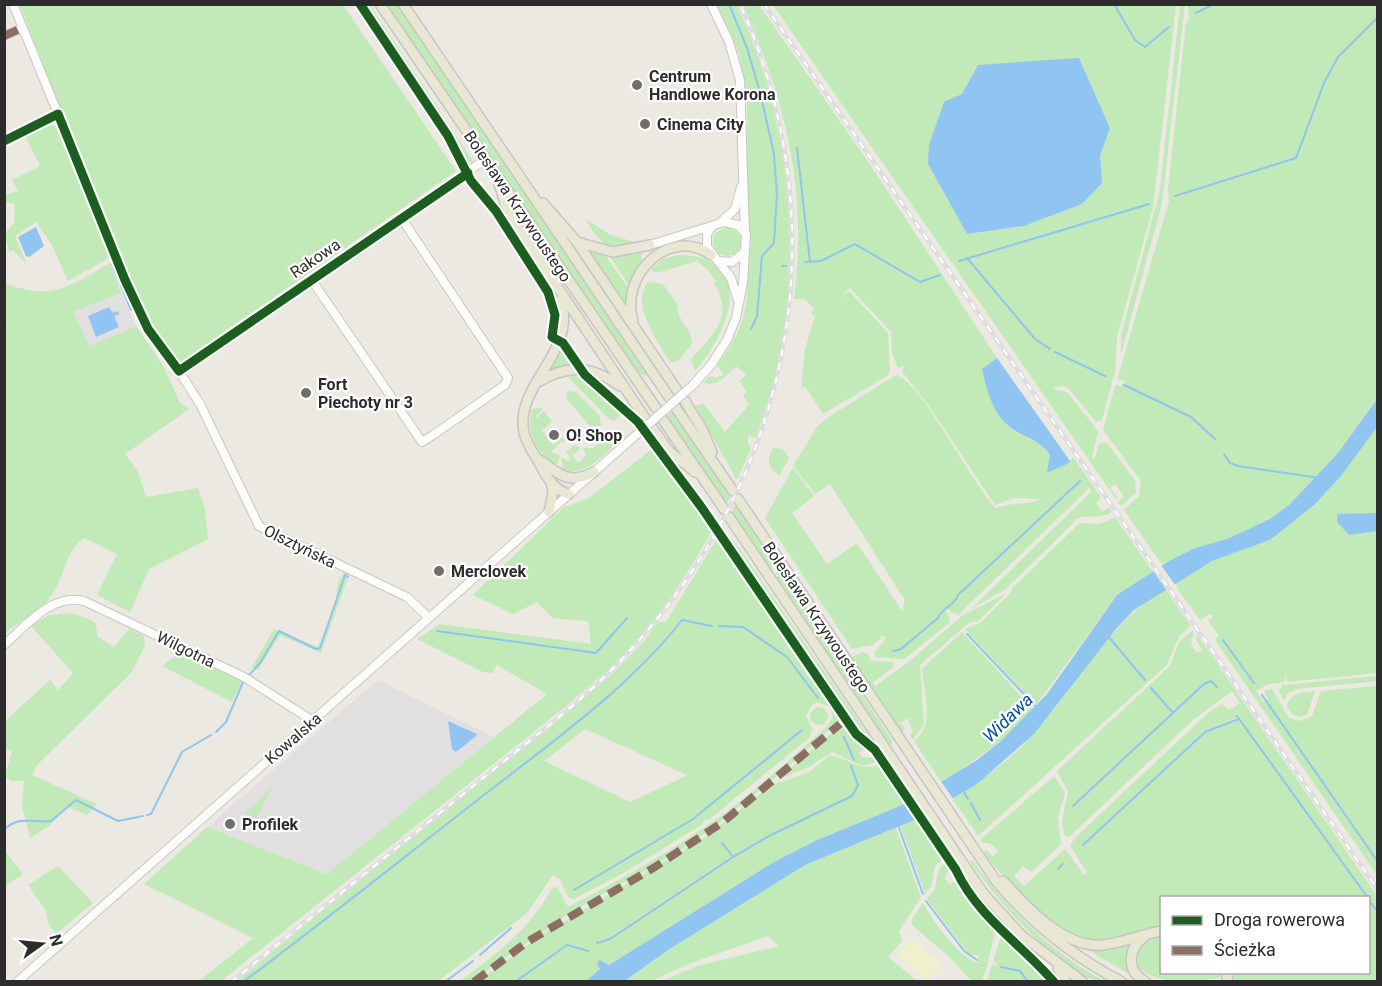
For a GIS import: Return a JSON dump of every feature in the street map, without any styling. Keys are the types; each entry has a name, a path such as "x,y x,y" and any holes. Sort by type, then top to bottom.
{"main road":[{"name":"Bolesława Krzywoustego","path":"380,4 656,408"},
{"name":"Bolesława Krzywoustego","path":"403,4 669,397"},
{"path":"496,175 508,213 645,418"},
{"path":"528,189 577,242 677,390"},
{"path":"577,242 607,252 627,251 650,245"},
{"path":"635,327 630,311 631,292 636,276 646,263 661,253 677,248 696,248 714,257"},
{"path":"559,291 564,310 563,332 540,381 528,396 523,417 526,439 550,480 558,489 569,494"},
{"path":"540,381 564,370 584,369 600,373 625,390"},
{"path":"685,401 703,431 718,468"},
{"name":"Bolesława Krzywoustego","path":"676,408 978,857"},
{"name":"Bolesława Krzywoustego","path":"663,420 963,866 1004,918 1053,961"},
{"path":"653,429 669,452 702,477"},
{"path":"537,457 560,476 579,478 594,472"},
{"path":"549,512 553,492 550,480"},
{"path":"978,857 1038,915 1074,940 1101,945 1160,931"},
{"path":"978,857 1015,903 1042,930 1067,950 1122,981"},
{"path":"1146,981 1135,972 1131,958 1137,942 1150,934"},
{"path":"1053,961 1066,981"},
{"path":"1053,961 1083,981"}],"street":[{"path":"4,141 58,114 13,4"},
{"path":"711,4 729,42 740,80 746,234 745,251 732,262 714,257"},
{"path":"4,36 22,28"},
{"name":"Rakowa","path":"179,371 486,159"},
{"path":"650,245 712,227 721,222 735,209 744,174"},
{"name":"Rakowa","path":"311,279 422,442 505,385 508,378 402,219"},
{"path":"721,222 734,223 746,234"},
{"path":"712,227 706,239 714,257 733,281 738,308"},
{"name":"Kowalska","path":"16,981 627,443 711,365 730,334 738,308 745,251"},
{"name":"Olsztyńska","path":"179,371 200,404 259,526 407,597 429,618"},
{"name":"Wilgotna","path":"4,645 52,604 72,598 84,601 244,677 313,721"}],"shaded area":[{"path":"121,293 136,326 89,346 73,312"},
{"path":"378,680 494,737 327,874 207,827"}],"green space":[{"path":"20,5 343,5 456,171 178,364 153,327 113,244"},
{"path":"363,5 370,5 472,160 469,167 433,107"},
{"path":"386,5 399,5 650,377 637,373"},
{"path":"717,5 737,5 754,45 778,128 789,215 788,302 780,357 756,438 748,436 748,444 751,448 737,480 695,406 704,404 725,432 749,405 743,396 747,392 739,381 746,375 736,366 718,382 704,383 710,376 716,378 724,375 717,365 733,342 741,325 746,307 751,243 748,227 747,96 739,54"},
{"path":"743,5 759,5 867,160 997,358 982,369 991,399 1002,420 1013,430 1045,449 1050,455 1047,470 1068,463 1073,457 1101,497 1096,503 1102,511 1109,508 1112,512 1077,519 1006,589 971,609 1092,491 1089,488 958,615 947,609 945,611 950,617 949,623 904,659 875,657 875,652 886,638 883,635 873,645 852,649 765,518 793,468 814,496 792,513 827,564 857,543 902,611 905,600 830,484 815,494 793,466 817,427 824,420 896,375 907,382 919,395 973,478 996,508 1041,499 1013,498 995,505 931,409 902,371 904,366 898,368 892,353 891,332 850,288 839,298 849,291 888,333 890,370 887,376 823,414 805,386 801,388 805,350 815,316 811,313 814,308 804,299 794,299 798,260 798,222 790,148 771,77"},
{"path":"773,5 1176,5 1153,207 1117,337 1115,371 1102,420 1096,422 1069,389 1064,386 1054,387 1056,390 1067,392 1098,431 1092,458 1095,458 1099,444 1106,442 1135,480 1136,493 1121,506 1118,502 1124,496 1115,484 1110,488 1118,498 1116,499","holes":["1079,58 1110,128 1100,156 1101,183 1082,204 1024,226 967,234 928,164 944,102"]},
{"path":"1180,5 1185,5 1162,203 1121,355 1121,335 1160,190"},
{"path":"1188,5 1377,5 1377,398 1338,453 1289,505 1270,519 1227,539 1195,548 1163,566 1124,510 1139,496 1141,481 1103,430 1115,386 1117,384 1121,387 1125,380 1119,381 1118,377 1169,201 1168,188 1186,22 1189,19"},
{"path":"52,125 57,128 109,258 68,281 52,245 36,222 15,236 26,263 13,250 9,252 5,233 14,223 15,204 5,202 5,194 18,191 12,180 40,166 25,135"},
{"path":"586,219 609,234 640,244 612,249 590,228"},
{"path":"727,228 737,232 741,242 737,252 727,256 717,252 713,242 717,232"},
{"path":"563,232 656,364 700,434"},
{"path":"642,251 641,264 628,284 609,255"},
{"path":"589,252 605,255 628,288 626,306"},
{"path":"679,255 704,259 720,268 728,282 730,299 726,318 718,337 695,371 691,359 707,342 719,324 722,306 720,295 714,284 716,281 697,261 656,273 651,269 663,259"},
{"path":"110,263 121,293 73,312 89,346 136,326 164,367 180,403 189,409 125,454 138,472 146,497 198,488 205,509 208,539 149,569 130,612 97,595 117,554 84,538 72,551 49,599 5,633 4,325 7,323 4,283 35,291 60,289"},
{"path":"648,282 663,284 677,304 679,316 690,333 692,344 678,361 670,362 648,323 642,301 643,291"},
{"path":"561,347 573,365 547,372"},
{"path":"578,372 620,408 619,416 614,421 608,418 568,377"},
{"path":"568,391 576,392 600,416 601,426 590,426 566,398"},
{"path":"532,409 543,409 536,416 537,418 544,411 552,421 542,431 553,445 562,437 566,442 561,442 551,452 560,456 556,466 543,454 534,441 530,417"},
{"path":"673,411 730,497 726,505 666,417"},
{"path":"1377,427 1377,673 1287,682 1285,673 1285,682 1268,684 1256,691 1264,702 1268,699 1264,691 1272,689 1289,718 1299,721 1312,716 1321,691 1377,686 1377,875 1215,640 1219,636 1208,621 1213,617 1211,614 1200,620 1177,588 1176,582 1212,561 1270,540 1330,488"},
{"path":"615,430 621,438 595,462 580,470 563,470 561,457 568,461 571,458 566,452 575,445 581,448 572,456 578,463 586,456 583,448 593,448"},
{"path":"659,444 745,556 874,744 857,732 721,531 657,446"},
{"path":"773,448 783,449 789,458 779,476 772,470 769,463"},
{"path":"652,449 713,529 655,620 612,667 570,703 221,981 199,981 253,938 144,884 207,827 327,874 547,694 497,665 492,673 483,672 417,639 439,624 591,644 588,621 552,618 537,602 513,614 473,595 564,507 589,498"},
{"path":"735,505 773,560 772,571 731,513"},
{"path":"1115,517 1153,572 1117,595 1036,705 965,629 980,623 1010,594 1013,587 1080,523 1100,524"},
{"path":"718,537 840,714 839,721 787,768 713,828 676,853 573,911 472,981 460,981 512,940 534,916 553,887 558,888 568,907 635,871 683,841 716,819 781,768 827,726 833,716 830,707 817,702 812,705 806,716 812,728 810,737 711,818 704,820 703,824 625,872 574,899 569,898 560,879 553,875 527,913 438,981 237,981 611,675 645,640 657,622 666,622","holes":["585,729 688,775 630,802 544,761"]},
{"path":"778,568 893,742 890,745 777,579"},
{"path":"344,572 349,574 321,653 280,635 258,670 252,667 274,629 318,647 335,606 338,582"},
{"path":"1165,588 1191,626 1180,635 1166,666 978,836 952,798 986,777 1017,751 1051,713 1111,636 1145,603"},
{"path":"1007,593 978,621 970,622 920,665 924,725 912,740 910,736 913,730 907,718 901,723 905,729 901,732 852,657 863,652 869,655 870,661 893,662 894,667 873,682 875,686 911,660 963,615"},
{"path":"73,613 95,622 98,637 114,647 129,629 144,636 145,646 131,673 37,765 32,775 97,804 87,815 68,807 50,825 30,838 22,806 24,781 11,781 5,776 12,751 5,748 5,721 50,680 58,690 73,673 31,626 49,615"},
{"path":"1193,630 1191,643 1194,649 1198,653 1202,650 1196,640 1197,634 1377,896 1377,981 1235,981 1232,974 1370,974 1370,896 1160,896 1160,927 1098,943 1067,932 1051,921 1019,893 983,852 987,850 992,856 999,852 990,843 983,843 980,840 1054,776 1065,793 1058,817 1061,844 1034,870 1031,872 1023,866 1014,876 1024,886 1065,849 1084,875 1087,873 1070,845 1078,835 1208,713 1222,704 1229,710 1240,703 1232,691 1193,720 1069,837 1064,835 1062,822 1068,791 1057,771 1170,666 1179,642","holes":["1239,717 1241,720 1205,733 1083,845 1203,732"]},
{"path":"962,632 1033,709 1001,741 942,783 914,741 920,735 926,718 927,708 922,669"},
{"path":"179,653 202,660 242,680 232,702 162,666"},
{"path":"1377,676 1377,681 1296,689 1287,694 1284,701 1278,690 1283,685"},
{"path":"1315,691 1307,715 1300,717 1293,715 1287,707 1290,698 1297,694"},
{"path":"819,707 825,710 828,716 825,722 819,725 813,722 810,716 813,710"},
{"path":"843,723 872,752 862,750 859,753 862,757 876,758 879,762 862,766 832,752 809,767 777,780"},
{"path":"829,756 865,767 881,764 907,803 815,841 774,862 609,965 600,960 601,969 585,981 477,982 548,931 707,836 770,786 809,772"},
{"path":"273,786 255,821 244,815"},
{"path":"917,819 945,858 935,866 931,887 925,893 900,825"},
{"path":"896,828 921,897 899,931 902,941 888,957 917,981 662,981 697,966 779,946 768,936 691,963 651,981 625,982 668,950 805,865"},
{"path":"5,851 23,874 4,886"},
{"path":"972,860 1031,928 1066,957 1104,981 1088,977 1050,952 994,893 970,861"},
{"path":"947,861 950,865 945,879 950,885 957,880 996,929 988,962 980,959 988,963 982,981 972,981 946,954 912,925 912,919 923,903 953,945 977,963 979,955 970,955 966,951 927,899 935,889 939,868"},
{"path":"58,866 93,903 56,934 48,923 46,911 28,885"},
{"path":"1160,936 1160,974 1220,974 1222,977 1199,981 1172,981 1149,974 1134,960 1141,943"},
{"path":"1003,937 1050,981 987,981 992,965 996,966 997,963 993,962 1000,938"},
{"path":"1132,943 1127,959 1131,975 1084,948 1108,949"}],"sand":[{"path":"912,938 943,966 928,981 925,981 896,955"}],"water":[{"path":"1079,58 1110,128 1100,156 1102,183 1082,204 1024,226 967,234 928,164 929,145 944,102 962,94 978,65"},
{"path":"36,227 44,246 29,257 26,256 18,237"},
{"path":"109,307 113,313 118,311 119,314 114,316 119,327 96,337 88,316"},
{"path":"997,358 1070,461 1069,463 1047,471 1050,455 1047,451 1036,442 1010,428 998,414 993,406 982,369"},
{"path":"1377,399 1377,427 1341,476 1314,505 1270,540 1212,561 1134,610 1116,629 1034,734 977,784 917,819 805,865 668,950 625,981 585,982 600,969 597,963 600,960 609,965 774,862 815,841 907,803 977,760 1001,741 1047,694 1117,595 1171,560 1195,548 1227,539 1270,519 1289,505 1338,453"},
{"path":"1377,513 1377,531 1349,535 1337,522 1337,514"},
{"path":"448,721 477,734 456,752 452,749"}],"pier":[{"path":"1160,564 1176,586 1167,591 1152,569"},
{"path":"940,780 954,800 919,821 905,800"}],"waterway":[{"path":"729,4 747,48 760,92 774,154 777,194 774,243 762,256 757,316 751,329"},
{"path":"1114,4 1135,40 1145,47 1169,27"},
{"path":"1196,13 1214,4"},
{"path":"1175,196 1296,158 1324,83 1338,57 1378,17"},
{"path":"61,132 110,256"},
{"path":"797,148 810,262"},
{"path":"959,261 1149,204"},
{"path":"805,262 821,261 855,244 920,282 940,275"},
{"path":"967,258 1035,339 1050,349"},
{"path":"112,264 131,310"},
{"path":"1055,352 1105,376"},
{"path":"1124,385 1191,417 1215,439"},
{"path":"1224,454 1230,463 1238,466 1320,478"},
{"path":"893,651 901,649 938,618 958,595 1080,481"},
{"path":"249,675 260,663 279,631 316,649 320,648 345,575 348,577"},
{"path":"437,631 596,653 627,618"},
{"path":"243,982 589,713 639,668 682,620 712,626"},
{"path":"719,626 743,627 787,657 818,698"},
{"name":"Widawa","path":"967,634 1037,708"},
{"path":"1108,636 1145,680"},
{"path":"1223,640 1254,683"},
{"path":"1073,806 1204,684 1211,681 1217,687"},
{"path":"216,732 226,722 243,682"},
{"path":"1151,688 1173,713"},
{"path":"1262,695 1378,862"},
{"path":"1237,716 1367,896"},
{"path":"1083,845 1205,732 1239,719"},
{"path":"574,890 693,819 802,730"},
{"path":"147,815 151,814 182,752 211,735"},
{"path":"844,737 854,760"},
{"path":"597,943 610,939 733,857 769,836 852,796 858,785 851,766"},
{"path":"962,789 968,799"},
{"path":"4,830 20,821 51,821 76,800 118,821 143,816"},
{"path":"971,803 980,820"},
{"path":"898,825 923,894"},
{"path":"722,843 733,857"},
{"path":"1058,869 1063,864"},
{"path":"926,901 964,951 977,960"},
{"path":"1370,902 1378,912"},
{"path":"480,955 511,928"},
{"path":"515,982 567,945 588,951"},
{"path":"445,982 473,961"},
{"path":"1001,967 1020,971 1028,982"}],"railway":[{"path":"231,982 539,734 598,683 634,646 689,576 732,502 764,423 784,341 792,257 788,173 770,88 740,4"},
{"path":"764,4 1378,890"}],"marked path":[{"path":"4,36 22,28"},
{"path":"474,982 527,942 655,867 723,822 840,724"}],"cycle path":[{"path":"360,4 448,136 471,181 496,211 548,292 555,315 552,337 563,343 585,375 638,422 702,508 856,734 875,750 976,902 1054,982"},
{"path":"4,141 58,114 125,280 148,329 179,371 468,173"}],"place":[{"name":"Centrum Handlowe Korona","path":"637,85"},
{"name":"Cinema City","path":"645,124"},
{"name":"Fort Piechoty nr 3","path":"306,393"},
{"name":"O! Shop","path":"554,435"},
{"name":"Merclovek","path":"439,571"},
{"name":"Profilek","path":"230,824"}]}
